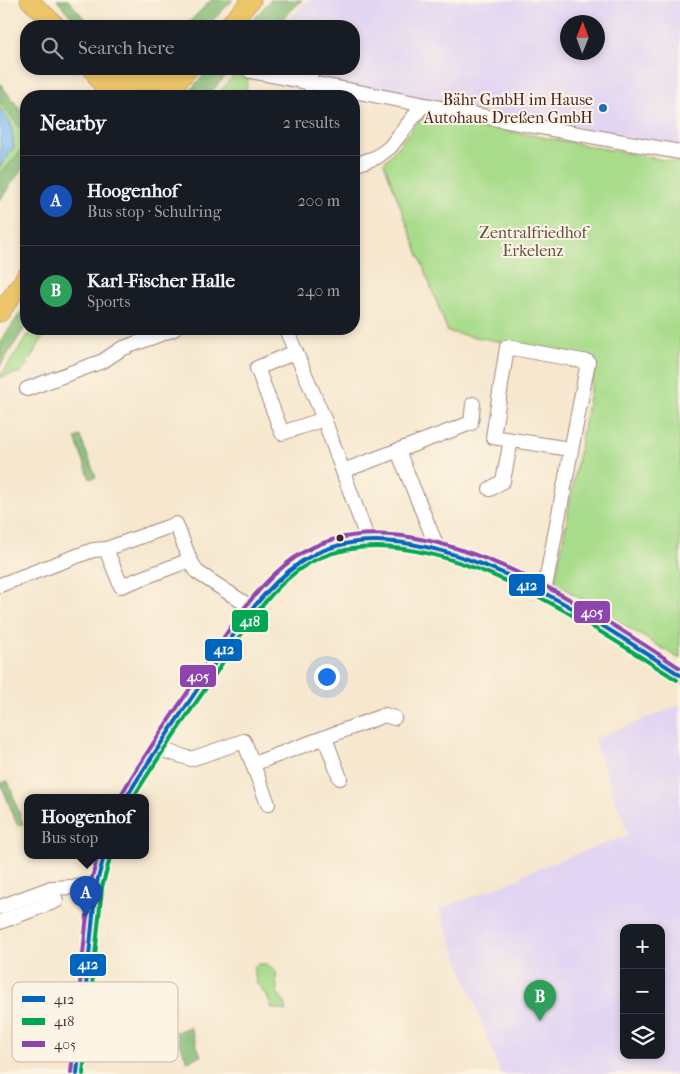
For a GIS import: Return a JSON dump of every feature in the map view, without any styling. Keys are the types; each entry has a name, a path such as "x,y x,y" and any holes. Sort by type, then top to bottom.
{"main road":[{"path":"29,0 48,13"},
{"path":"233,20 252,0"},
{"path":"98,75 111,88"},
{"path":"102,75 111,88"},
{"path":"111,88 152,81 168,75"},
{"path":"170,90 184,75"},
{"path":"0,314 20,285"}],"street":[{"path":"268,75 342,90"},
{"path":"309,84 311,75"},
{"path":"360,93 680,152"},
{"path":"360,163 376,157 390,147 424,105"},
{"path":"27,389 104,361 121,349 158,335"},
{"path":"289,335 324,419 367,538"},
{"path":"544,592 588,362 506,347 493,437 570,449"},
{"path":"296,352 257,368 282,433 324,419"},
{"path":"343,471 471,423 473,404"},
{"path":"490,489 503,481 511,440"},
{"path":"398,451 438,547"},
{"path":"0,585 93,550 106,549 176,524 190,560 197,572 252,608"},
{"path":"128,794 157,748 252,608 281,578 319,551 367,538 438,547 544,592 680,675"},
{"path":"106,549 121,586 190,560"},
{"path":"253,764 385,715 394,718"},
{"path":"325,738 340,778"},
{"path":"157,748 191,759 244,741 268,804"},
{"path":"86,982 96,886 103,859"},
{"path":"0,907 51,888 96,886"},
{"path":"0,922 56,901 51,888"}],"shaded area":[{"path":"309,0 680,0 680,146 286,75 360,75 360,20 287,20"},
{"path":"680,705 680,1074 501,1074 439,909 522,878 523,874 628,835 594,739"}],"green space":[{"path":"57,0 68,0 86,20 74,20"},
{"path":"211,0 233,0 213,20 191,20"},
{"path":"271,0 302,0 281,20 253,20"},
{"path":"204,75 226,75 213,90 190,90"},
{"path":"234,75 248,75 246,90 221,90"},
{"path":"0,83 20,110 20,128 0,101"},
{"path":"0,101 20,128 20,152 0,175 0,167 14,147 11,124 0,108"},
{"name":"Zentralfriedhof Erkelenz","path":"424,115 680,163 680,659 555,583 596,359 448,332 384,163"},
{"path":"20,152 20,172 0,200 0,175"},
{"path":"20,314 20,335 0,366 0,342"},
{"path":"28,335 44,335 22,372 0,377"},
{"path":"80,436 96,477 90,479 75,438"},
{"path":"8,781 23,824 17,825 1,783"},
{"path":"258,964 266,964 276,972 277,993 285,1004 286,1011 272,1008 267,996 257,984 253,967"},
{"path":"190,1027 201,1056 187,1061 178,1037 178,1031"}],"water":[{"path":"0,108 11,124 14,147 0,167"}],"transit line":[{"name":"405","path":"122,794 148,751 241,612 254,596 281,568 297,556 341,538 390,535 442,544 495,562 547,587 597,615 680,668"},
{"name":"412","path":"129,794 258,601 271,587 301,562 344,544 392,542 443,551 496,570 548,595 598,623 680,675"},
{"name":"418","path":"136,794 242,633 271,596 286,580 322,557 364,547 410,550 458,562 506,581 554,605 599,631 677,680"},
{"name":"405","path":"80,982 90,885 97,859"},
{"name":"412","path":"86,982 96,886 103,859"},
{"name":"418","path":"92,982 102,887 110,859"},
{"name":"405","path":"71,1073 72,1062"},
{"name":"412","path":"77,1074 78,1062"},
{"name":"418","path":"83,1074 84,1062"}],"place":[{"name":"Bähr GmbH im Hause Autohaus Dreßen GmbH","path":"603,108"},
{"name":"Hoogenhof","path":"86,917"},
{"name":"Karl-Fischer Halle","path":"540,1021"}]}
